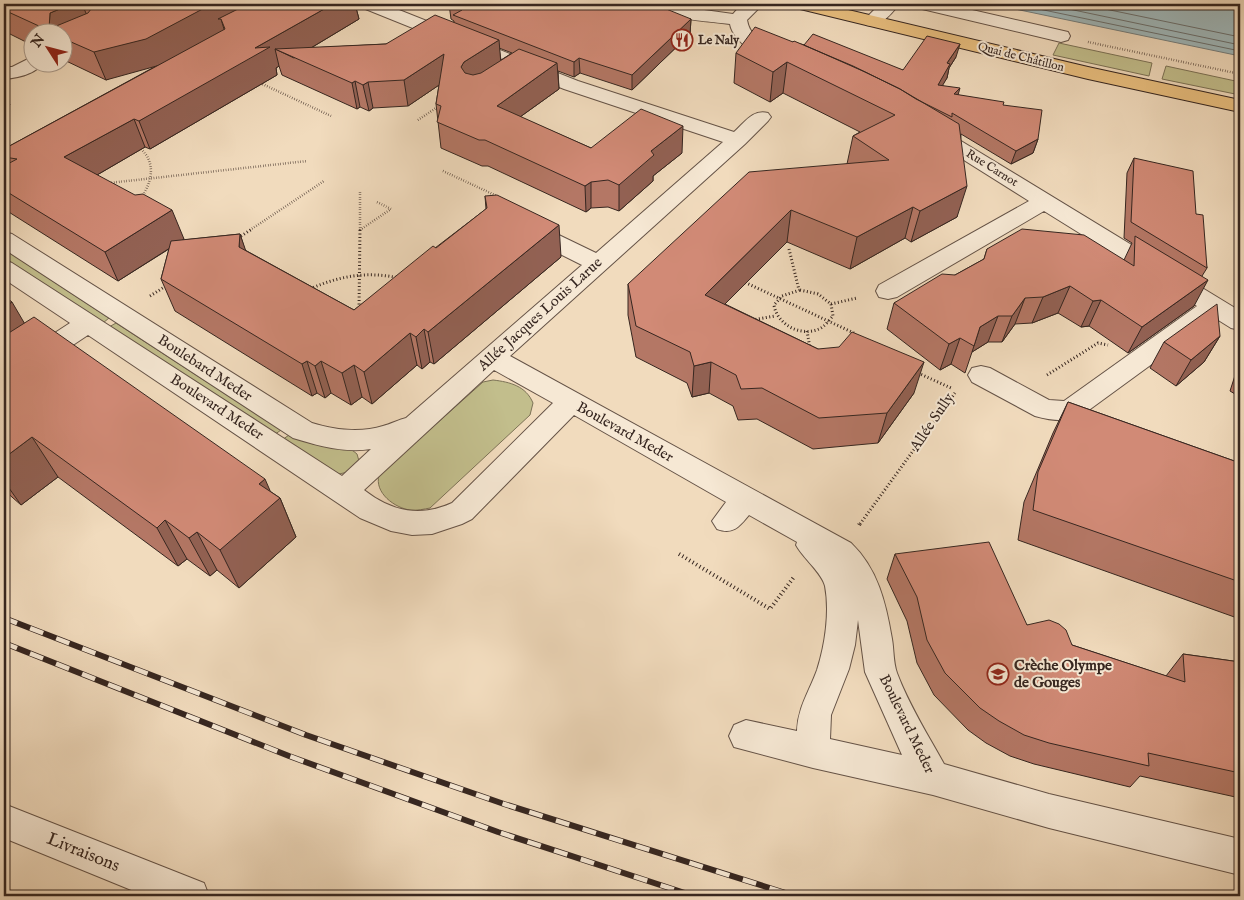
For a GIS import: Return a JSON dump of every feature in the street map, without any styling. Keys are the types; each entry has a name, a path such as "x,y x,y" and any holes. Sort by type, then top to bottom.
{"main road":[{"name":"Quai de Châtillon","path":"802,4 1088,73 1240,106"}],"street":[{"path":"369,4 571,85 738,140"},
{"path":"638,4 646,7 738,20"},
{"path":"754,4 745,10 738,20 740,32 748,41 795,64"},
{"path":"872,21 890,4"},
{"path":"924,4 1061,36"},
{"path":"498,79 520,64"},
{"path":"4,73 16,72 22,69"},
{"name":"Allée Jacques Louis Larue","path":"344,490 738,140 761,117"},
{"name":"Rue Carnot","path":"911,120 1240,322"},
{"path":"888,291 1045,201"},
{"path":"506,219 598,263"},
{"name":"Boulebard Meder","path":"4,239 303,431 320,437 348,440 378,439 396,434 421,420"},
{"name":"Boulevard Meder","path":"4,268 344,490 379,515 416,524 425,525 443,521 462,511 571,402"},
{"path":"981,375 1044,409 1069,410 1214,306"},
{"path":"4,378 89,323"},
{"name":"Boulevard Meder","path":"492,357 793,525 840,552 852,562 860,574 869,601 881,673 903,723 933,778 1049,811 1240,857"},
{"path":"727,521 745,498"},
{"path":"793,525 835,573 840,586 842,619 839,645 833,669 814,715 813,752"},
{"path":"746,736 933,778"},
{"name":"Livraisons","path":"4,821 191,896"}],"path":[{"path":"1061,36 1240,74"},
{"path":"250,79 331,116"},
{"path":"418,120 443,103"},
{"path":"140,201 150,179 151,161 149,156 141,149"},
{"path":"104,184 307,161"},
{"path":"235,240 324,181"},
{"path":"359,309 360,192"},
{"path":"360,231 391,209 377,202"},
{"path":"789,249 799,290"},
{"path":"306,291 332,280 360,274 385,275 403,279"},
{"path":"733,278 856,334"},
{"path":"122,315 170,283"},
{"path":"799,290 818,294 831,304 833,316 830,322 816,330 807,331 788,327 775,316 773,310 778,298 783,293 799,290"},
{"path":"749,321 775,316"},
{"path":"807,331 812,352"},
{"path":"1041,379 1098,342 1105,342 1136,362"},
{"name":"Allée Sully","path":"840,552 957,391 917,372"},
{"path":"943,384 951,380"},
{"path":"679,554 770,609 799,570"}],"shaded area":[{"path":"1059,43 1152,63 1149,76 1053,55"},
{"path":"1166,66 1240,82 1240,95 1162,79"},
{"path":"4,249 109,318 103,323 4,258"},
{"path":"116,323 281,430 274,435 109,327"},
{"path":"493,380 505,382 522,389 533,403 530,415 430,508 410,510 392,503 380,488 378,482 379,475 483,382"},
{"path":"289,435 313,444 352,450 357,454 359,461 348,472 339,474 282,440"}],"water":[{"path":"991,4 1240,4 1240,56"}],"building":[{"path":"4,4 72,4 50,13 49,22 30,22 4,10"},
{"path":"89,4 212,4 146,39 94,52 72,42 72,22 66,22 88,13 91,9"},
{"path":"248,4 333,4 255,48 270,47 139,121 134,119 64,157 135,195 143,194 172,210 105,252 4,190 4,166 17,159 4,157 4,149 225,29 221,19 218,19"},
{"path":"449,4 654,4 691,19 632,75 579,58 574,62 453,15 462,10"},
{"path":"435,15 499,40 464,62 461,67 465,73 473,75 481,73 519,49 557,63 497,106 591,148 641,109 683,126 651,151 654,155 619,185 608,180 591,182 585,186 485,140 479,140 437,122 441,106 436,104 444,54 404,80 368,82 363,85 355,81 352,83 275,49 386,44"},
{"path":"755,27 853,66 900,89 959,124 967,186 920,211 913,207 857,237 791,210 705,295 818,349 839,347 852,332 924,362 887,413 819,418 762,388 741,389 736,375 711,362 694,366 690,352 636,326 628,284 749,172 889,160 853,136 895,115 787,62 773,72 736,53"},
{"path":"813,34 903,70 927,36 960,44 947,63 950,64 938,85 960,88 954,94 1004,102 1003,105 1042,110 1038,139 1016,151 952,113 952,117 900,89 804,45"},
{"path":"1134,158 1193,171 1196,214 1203,215 1207,268 1131,222"},
{"path":"497,195 559,225 428,332 424,329 416,337 410,333 364,372 354,365 342,373 321,361 315,366 307,361 302,364 161,279 171,241 240,234 239,247 354,310 433,246 436,248 487,208 485,196"},
{"path":"1022,229 1084,235 1134,266 1135,236 1208,280 1142,327 1101,300 1093,301 1070,286 1043,297 1025,298 1012,316 998,316 980,327 974,346 960,338 949,344 894,303 942,274 955,275 984,259 987,249"},
{"path":"4,296 12,302 4,307"},
{"path":"1217,304 1220,336 1191,360 1164,342"},
{"path":"34,317 265,479 259,484 280,498 220,550 197,532 189,538 165,520 157,528 32,437 4,458 4,336"},
{"path":"1068,402 1240,463 1240,582 1033,510 1038,472"},
{"path":"989,542 1027,625 1049,620 1059,624 1066,630 1072,645 1185,682 1183,654 1240,662 1240,773 1148,753 1149,766 1049,743 1024,735 980,708 945,673 927,640 917,597 895,554"}],"railway":[{"path":"4,618 306,735 504,804 795,896"},
{"path":"4,643 289,756 498,832 694,896"}],"place":[{"name":"Le Naly","path":"682,40"},
{"name":"Crèche Olympe de Gouges","path":"998,674"}]}
